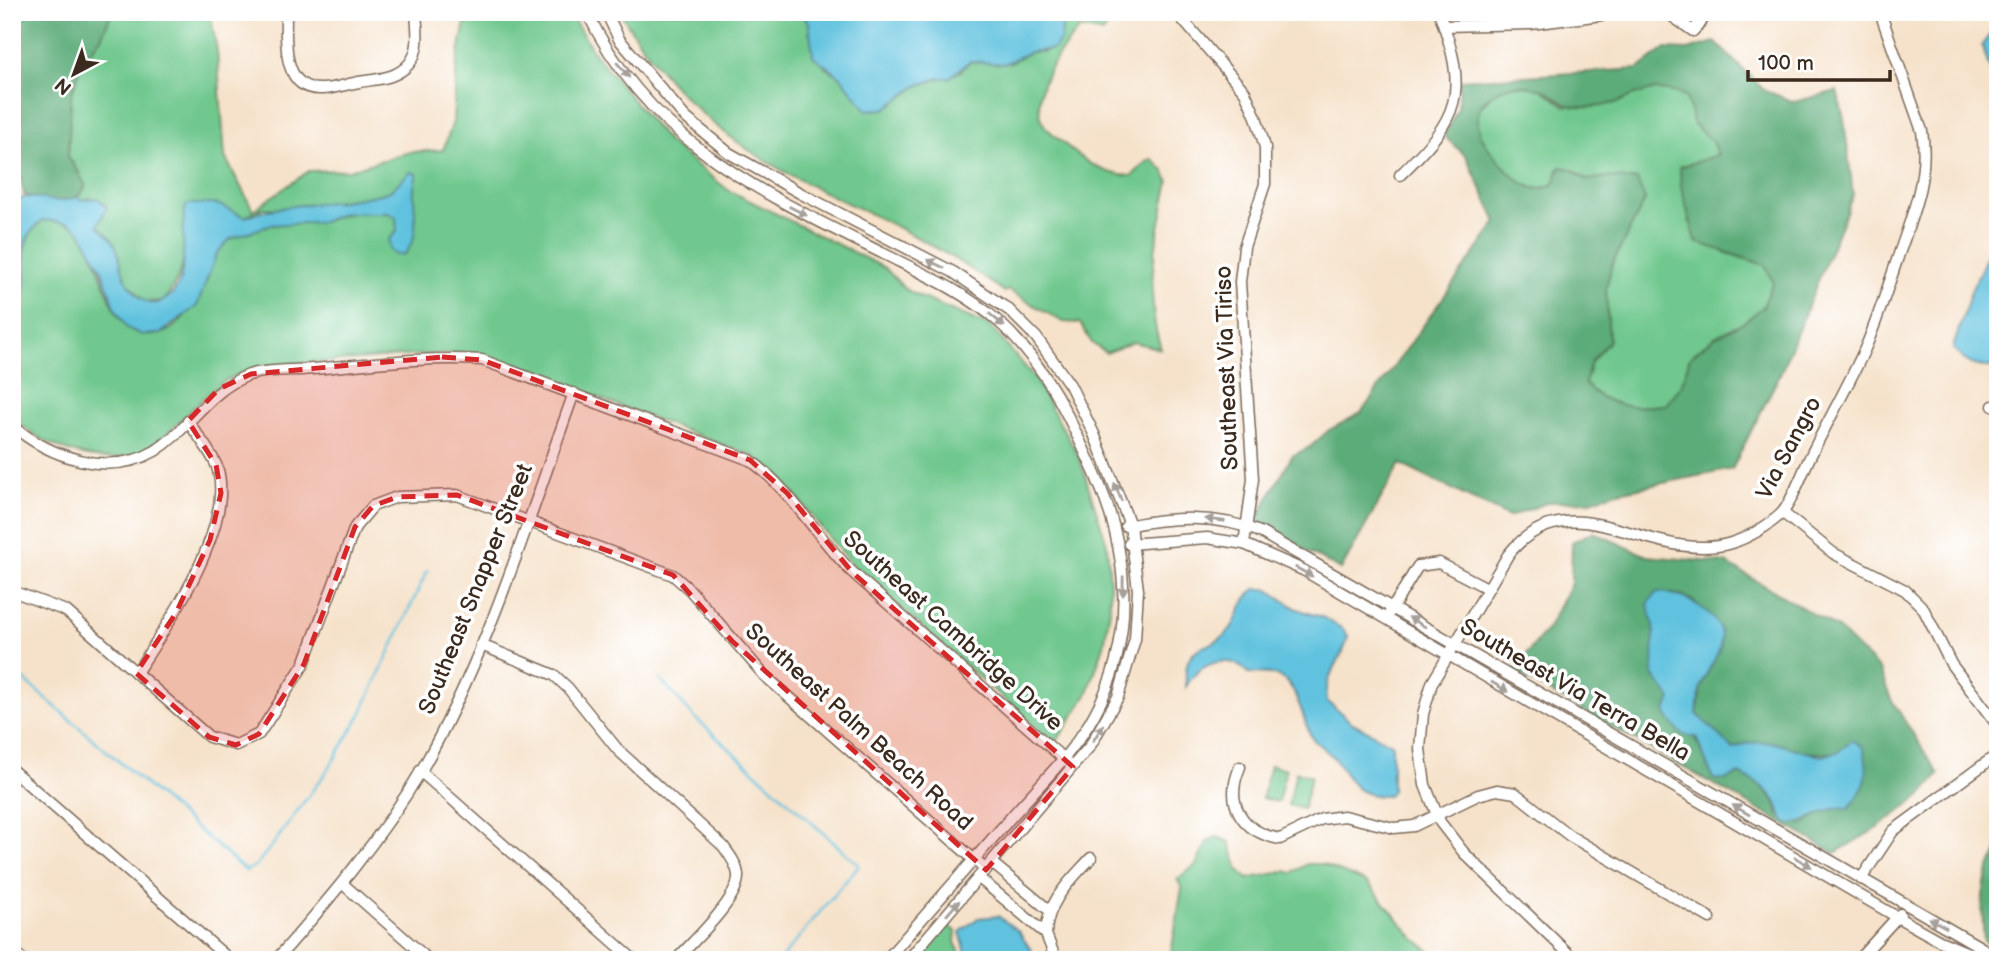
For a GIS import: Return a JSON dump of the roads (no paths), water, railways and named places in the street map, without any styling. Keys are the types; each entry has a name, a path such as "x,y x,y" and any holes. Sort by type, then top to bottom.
{"street":[{"path":"286,12 286,58 295,76 308,87 321,89 394,76 409,64 417,50 416,12"},
{"path":"587,12 604,48 680,136 716,163 786,205 977,305 1025,347 1057,394 1116,528 1124,575 1122,634 1115,662 1094,716 1063,758 886,960"},
{"path":"606,12 619,39 685,117 729,153 953,272 1009,310 1036,337 1070,385 1094,434 1130,525 1138,590 1135,639 1118,698 1103,726 1073,767 908,960"},
{"name":"Southeast Via Tiriso","path":"1176,12 1245,92 1265,147 1265,184 1244,247 1240,282 1254,479 1244,544"},
{"path":"1400,175 1437,139 1453,108 1456,74 1439,12"},
{"path":"1444,26 1531,24 1625,12"},
{"path":"1666,12 1693,32 1710,12"},
{"name":"Via Sangro","path":"1575,960 1464,853 1437,815 1425,785 1420,750 1423,714 1432,683 1487,588 1520,540 1540,527 1569,521 1596,522 1676,547 1708,547 1731,543 1752,534 1783,513 1866,345 1923,181 1925,151 1922,131 1880,12"},
{"name":"Southeast Cambridge Drive","path":"14,430 53,452 86,463 122,461 154,451 219,389 251,374 442,357 482,360 750,460 769,474 827,546 852,572 1073,767"},
{"name":"Southeast Snapper Street","path":"276,960 343,884 420,771 481,645 574,393"},
{"path":"136,673 176,613 210,540 221,493 216,465 188,421"},
{"name":"Southeast Palm Beach Road","path":"12,590 66,611 209,737 236,744 259,734 304,664 355,527 373,506 397,497 457,495 673,575 690,590 764,675 986,870"},
{"path":"1783,513 1833,554 1873,571 1905,590 1923,608 1951,664 1998,726"},
{"name":"Southeast Via Terra Bella","path":"1116,528 1185,518 1247,526 1982,948 1995,960"},
{"name":"Southeast Via Terra Bella","path":"1120,545 1207,538 1244,544 1303,570 1897,917 1940,941 1985,960"},
{"path":"1385,620 1418,566 1431,562 1439,563 1487,588"},
{"path":"481,645 554,675 568,688 618,750 723,846 739,877 730,900 676,960"},
{"path":"1861,879 1893,831 1998,754"},
{"path":"1240,767 1235,779 1236,806 1253,831 1280,839 1322,819 1344,816 1394,828 1414,826 1478,794 1497,790 1515,793 1570,836 1710,918"},
{"path":"12,770 230,960"},
{"path":"420,771 634,960"},
{"path":"1046,934 1050,911 1063,889 1091,858"},
{"path":"986,870 1050,911"},
{"path":"986,870 1046,934 1056,960"},
{"path":"343,884 429,960"},
{"path":"1858,960 1906,906"},
{"path":"12,950 23,960"}],"water":[{"path":"800,12 1063,12 1061,39 1053,49 1030,52 1004,64 970,61 949,78 939,78 917,86 885,109 867,110 840,76 813,56 809,23"},
{"path":"1998,23 1998,94 1982,45"},
{"path":"410,172 417,174 414,184 415,225 411,244 405,254 396,255 390,250 389,240 397,231 396,217 388,213 344,213 322,222 270,225 230,239 217,253 197,306 160,334 142,335 127,328 116,310 101,268 80,231 69,223 43,220 34,228 24,250 26,286 12,300 12,201 21,198 58,201 76,197 82,200 98,198 107,207 98,225 116,246 126,281 143,300 155,303 172,294 179,284 187,204 217,204 245,217 278,208 380,194 390,191"},
{"path":"1998,214 1998,367 1984,367 1967,362 1953,348 1971,291 1993,243"},
{"path":"1255,589 1267,589 1297,609 1324,618 1343,629 1348,637 1328,683 1327,701 1351,722 1392,744 1392,791 1388,796 1366,793 1353,785 1331,755 1313,739 1292,688 1284,679 1269,674 1248,673 1240,666 1222,662 1205,667 1186,687 1188,660 1193,653 1222,638 1229,631 1246,598"},
{"path":"1657,592 1690,601 1711,615 1717,625 1721,635 1720,647 1701,687 1697,714 1733,749 1747,743 1771,742 1821,756 1837,752 1852,740 1863,747 1867,773 1863,788 1848,809 1839,808 1789,824 1767,791 1756,783 1739,774 1725,780 1713,779 1696,737 1681,733 1665,712 1671,699 1653,675 1654,626 1648,604"},
{"path":"998,916 1018,931 1038,960 968,960 960,932 978,918"}],"waterway":[{"path":"12,675 23,679 246,871 256,865 274,843 329,768 360,716 427,571"},
{"path":"660,679 693,716 859,865 780,960"}]}
